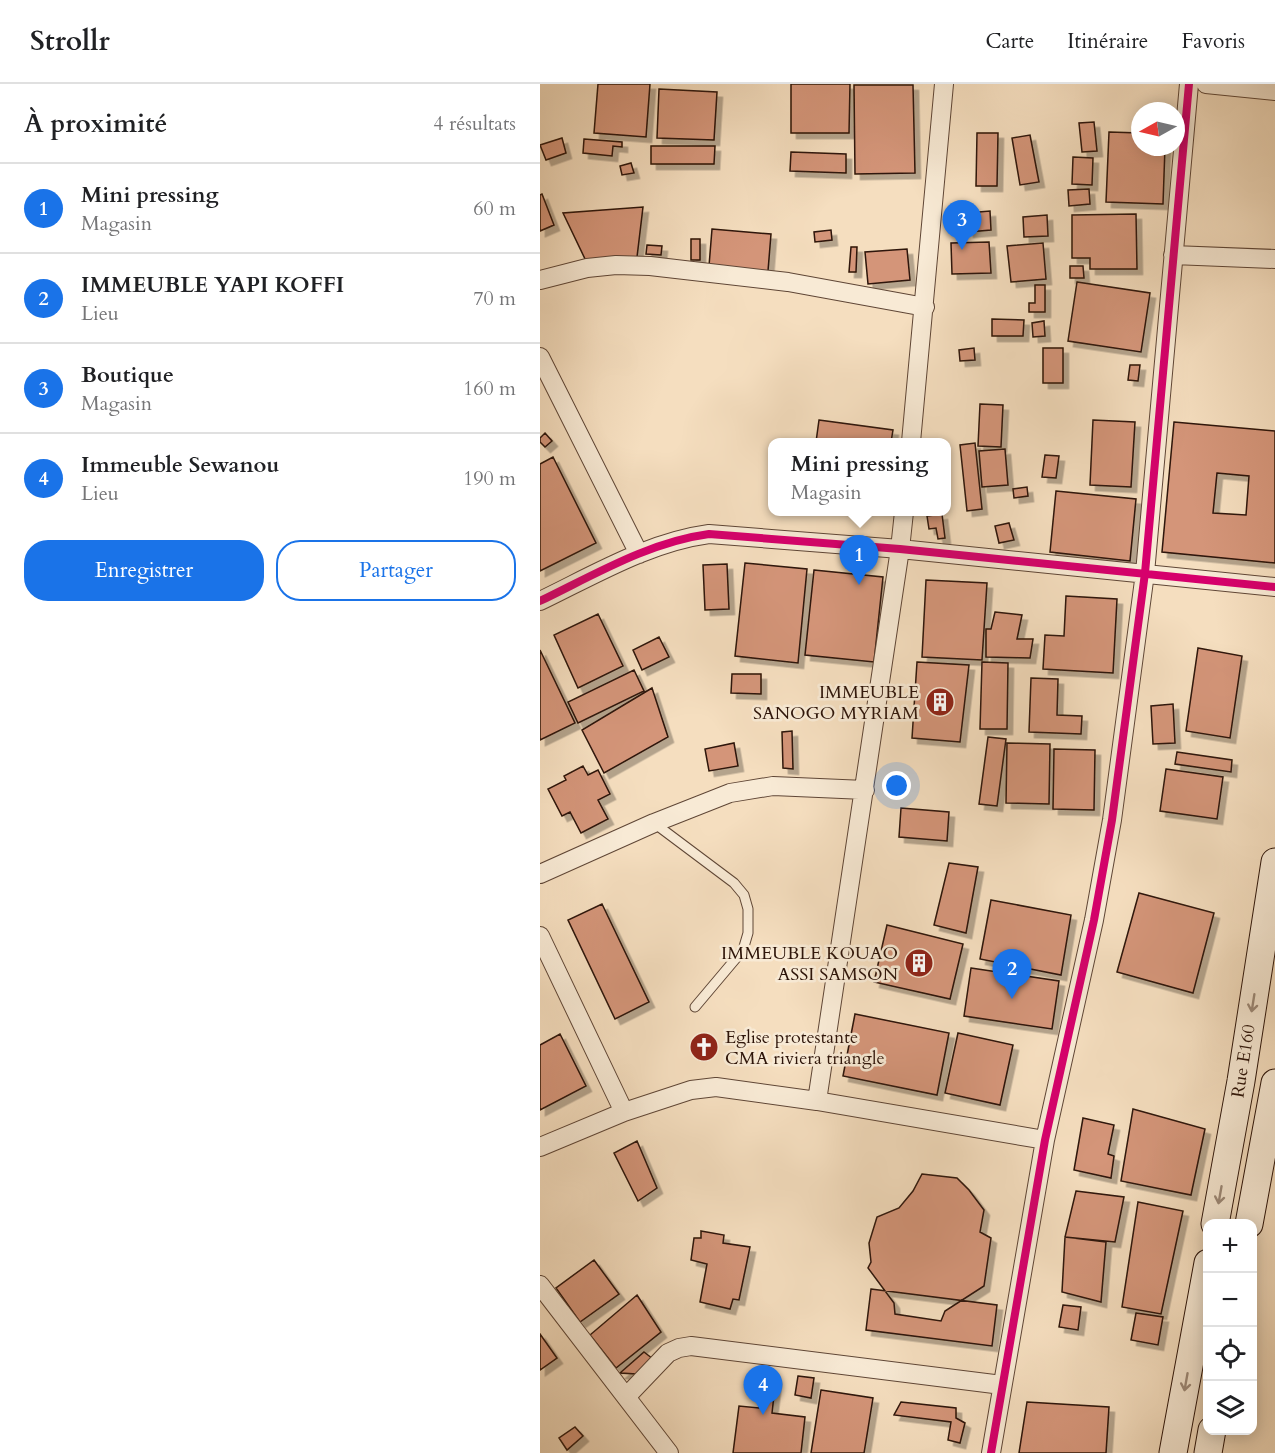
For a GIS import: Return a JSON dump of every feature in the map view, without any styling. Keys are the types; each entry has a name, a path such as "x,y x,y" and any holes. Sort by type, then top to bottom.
{"street":[{"path":"911,438 944,84"},
{"path":"990,1453 1045,1140 1096,909 1112,820 1145,573 1188,84"},
{"path":"1206,84 1275,91"},
{"path":"1173,255 1275,260"},
{"path":"540,280 587,268 616,265 650,266 788,282 925,307"},
{"path":"540,357 639,554"},
{"path":"817,1101 865,790 904,516"},
{"path":"540,600 639,554 684,538 709,534 900,549 1275,587"},
{"path":"540,874 654,823 730,793 772,786 865,790"},
{"name":"Rue E160","path":"1216,1219 1275,862"},
{"path":"540,936 624,1112"},
{"name":"Rue E160","path":"1250,1219 1275,1083"},
{"path":"540,1147 624,1112 691,1090 716,1087 817,1101 1045,1140"},
{"path":"1173,1453 1206,1273"},
{"path":"540,1285 669,1453"},
{"path":"626,1396 668,1353 691,1346 1002,1385"},
{"path":"1208,1453 1211,1435"}],"lane":[{"path":"654,823 734,883 744,895 748,909 748,933 743,950 695,1007"}],"building":[{"path":"598,84 650,84 646,137 594,133"},
{"path":"791,84 850,84 849,133 791,133"},
{"path":"854,85 913,85 915,173 855,174"},
{"path":"659,89 717,92 714,140 657,138"},
{"path":"1094,122 1097,151 1082,152 1079,123"},
{"path":"1109,132 1131,133 1131,156 1165,156 1163,204 1106,202"},
{"path":"977,133 998,133 997,186 976,186"},
{"path":"1030,135 1039,182 1020,185 1012,138"},
{"path":"562,138 566,153 546,160 540,145"},
{"path":"584,139 622,142 622,147 613,146 612,156 583,153"},
{"path":"651,146 715,146 714,164 651,164"},
{"path":"791,152 846,154 846,173 790,171"},
{"path":"1073,157 1093,158 1092,185 1072,184"},
{"path":"631,163 634,173 622,175 620,166"},
{"path":"1089,189 1090,204 1069,206 1068,190"},
{"path":"542,194 554,225 540,231 540,195"},
{"path":"643,207 637,257 586,261 563,213"},
{"path":"990,211 991,230 968,232 967,213"},
{"path":"1136,214 1137,269 1090,269 1090,258 1072,258 1072,215"},
{"path":"1047,215 1048,236 1024,237 1023,217"},
{"path":"712,229 771,234 768,271 709,266"},
{"path":"831,230 832,240 815,242 814,232"},
{"path":"691,239 700,239 700,260 691,260"},
{"path":"989,242 991,273 952,274 951,243"},
{"path":"1043,243 1046,279 1011,282 1007,246"},
{"path":"647,245 662,246 661,255 646,254"},
{"path":"851,247 857,247 856,272 849,272"},
{"path":"907,249 910,280 868,284 865,252"},
{"path":"1070,266 1083,266 1084,278 1070,278"},
{"path":"1077,282 1150,293 1141,352 1068,341"},
{"path":"1035,285 1045,285 1045,312 1029,312 1029,303 1035,303"},
{"path":"992,319 1024,320 1023,336 992,336"},
{"path":"1044,321 1045,336 1033,337 1032,323"},
{"path":"974,348 975,360 960,361 959,350"},
{"path":"1043,348 1063,348 1063,383 1043,383"},
{"path":"1130,365 1140,365 1138,381 1128,380"},
{"path":"980,404 1003,405 1001,447 978,446"},
{"path":"819,420 893,430 892,438 817,438"},
{"path":"1093,420 1135,422 1131,487 1090,485"},
{"path":"1174,422 1275,431 1275,563 1162,552","holes":["1217,473 1249,476 1246,515 1213,513"]},
{"path":"545,433 552,441 545,447 540,442 540,438"},
{"path":"975,443 982,509 967,511 960,445"},
{"path":"1005,449 1008,485 982,487 979,451"},
{"path":"1045,455 1059,456 1056,478 1042,477"},
{"path":"553,457 596,543 540,571 540,464"},
{"path":"1027,487 1028,496 1014,498 1013,489"},
{"path":"1056,491 1136,499 1130,561 1050,552"},
{"path":"927,516 942,516 945,538 938,539 936,528 929,529"},
{"path":"1009,523 1014,540 999,543 995,526"},
{"path":"745,563 807,569 798,663 735,656"},
{"path":"727,564 729,609 705,610 703,565"},
{"path":"814,570 883,577 874,662 805,655"},
{"path":"926,580 987,583 982,660 922,657"},
{"path":"1066,596 1117,599 1113,673 1043,669 1045,635 1064,636"},
{"path":"995,612 1022,615 1017,639 1033,639 1030,658 986,657 986,629 991,629"},
{"path":"598,614 623,666 578,688 554,635"},
{"path":"659,637 669,657 642,670 633,650"},
{"path":"1198,648 1242,656 1230,738 1186,731"},
{"path":"540,650 575,723 540,740"},
{"name":"IMMEUBLE SANOGO MYRIAM","path":"917,662 969,665 960,742 912,738"},
{"path":"982,662 1008,663 1007,729 980,729"},
{"path":"634,670 644,691 578,723 568,702"},
{"path":"732,674 761,674 761,694 731,693"},
{"path":"1031,678 1058,679 1057,715 1082,716 1081,734 1029,732"},
{"path":"652,688 668,737 604,773 582,730"},
{"path":"1173,704 1175,743 1153,744 1151,706"},
{"path":"792,731 793,769 783,768 782,732"},
{"path":"988,737 1006,739 997,806 979,804"},
{"path":"734,743 738,766 709,771 705,749"},
{"path":"1007,743 1050,744 1049,804 1006,803"},
{"path":"1054,749 1095,750 1094,810 1053,809"},
{"path":"1177,752 1232,760 1231,772 1175,764"},
{"path":"583,766 588,775 598,770 610,794 598,800 608,819 581,833 570,812 562,816 548,789 566,780 564,776"},
{"path":"1166,769 1223,777 1217,819 1160,811"},
{"path":"901,808 949,812 947,841 899,837"},
{"path":"949,863 978,867 966,933 934,925"},
{"path":"1139,893 1214,913 1193,993 1117,972"},
{"path":"991,900 1071,915 1061,975 980,959"},
{"path":"602,904 649,1002 615,1019 568,920"},
{"name":"IMMEUBLE KOUAO ASSI SAMSON","path":"887,925 963,944 950,999 874,982"},
{"path":"971,968 1059,981 1052,1029 964,1016"},
{"path":"855,1014 949,1033 937,1095 843,1076"},
{"path":"958,1033 1013,1045 1000,1105 945,1093"},
{"path":"560,1034 586,1086 540,1110 540,1045"},
{"path":"1133,1109 1205,1129 1191,1195 1121,1181"},
{"path":"1083,1118 1114,1125 1108,1154 1114,1156 1111,1178 1074,1170"},
{"path":"637,1141 657,1188 638,1201 614,1153"},
{"path":"922,1174 957,1178 984,1210 980,1232 991,1238 984,1286 945,1311 941,1321 895,1314 894,1303 868,1268 871,1262 869,1243 877,1217 899,1208 913,1191"},
{"path":"1076,1191 1124,1197 1115,1242 1065,1237"},
{"path":"1138,1202 1183,1211 1161,1314 1122,1307"},
{"path":"701,1231 724,1235 723,1243 750,1247 739,1300 733,1299 730,1309 700,1302 707,1264 691,1260 694,1238 701,1238"},
{"path":"1065,1237 1106,1242 1101,1302 1062,1292"},
{"path":"594,1260 619,1294 580,1322 556,1288"},
{"path":"871,1289 997,1305 992,1346 866,1330"},
{"path":"637,1295 661,1332 616,1368 590,1335"},
{"path":"1063,1305 1081,1307 1078,1330 1059,1327"},
{"path":"1136,1313 1163,1317 1158,1345 1131,1340"},
{"path":"540,1334 557,1358 540,1370"},
{"path":"644,1352 653,1359 637,1374 620,1373"},
{"path":"798,1376 814,1378 811,1398 795,1395"},
{"path":"762,1377 776,1378 772,1413 805,1417 801,1453 733,1453 739,1406 759,1408"},
{"path":"821,1390 873,1398 864,1453 811,1453"},
{"path":"901,1402 956,1408 956,1418 965,1423 960,1443 948,1440 951,1422 894,1415"},
{"path":"1027,1402 1109,1407 1106,1453 1019,1453"},
{"path":"575,1427 583,1436 567,1450 559,1438"}],"cycle path":[{"path":"991,1453 1045,1140 1094,920 1112,820 1145,573 1189,84"},
{"path":"540,601 643,552 665,544 709,534 900,549 1275,587"}],"place":[{"name":"Boutique","path":"962,250"},
{"name":"Mini pressing","path":"859,585"},
{"name":"IMMEUBLE SANOGO MYRIAM","path":"940,702"},
{"name":"IMMEUBLE KOUAO ASSI SAMSON","path":"919,963"},
{"name":"IMMEUBLE YAPI KOFFI","path":"1012,999"},
{"name":"Eglise protestante CMA riviera triangle","path":"704,1047"},
{"name":"Immeuble Sewanou","path":"763,1415"}]}
